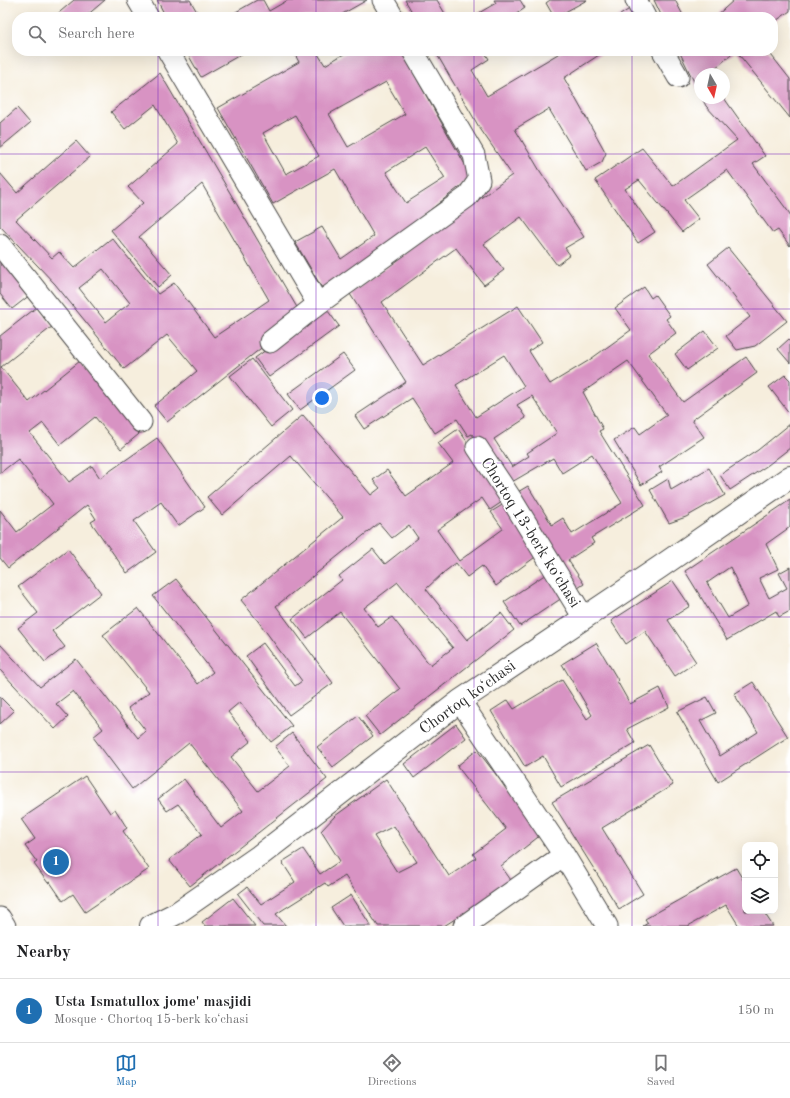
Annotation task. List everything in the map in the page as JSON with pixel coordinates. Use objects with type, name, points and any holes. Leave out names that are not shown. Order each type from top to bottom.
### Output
[{"type":"main road","name":"Chortoq koʻchasi","points":[[151,926],[177,913],[259,856],[460,701],[790,477]]},
{"type":"street","points":[[138,0],[145,12]]},
{"type":"street","points":[[383,0],[390,12]]},
{"type":"street","points":[[636,0],[642,12]]},
{"type":"street","points":[[171,56],[318,304]]},
{"type":"street","points":[[270,342],[318,304],[467,198],[479,180],[474,155],[416,56]]},
{"type":"street","points":[[667,56],[678,77]]},
{"type":"street","points":[[0,246],[141,422]]},
{"type":"street","name":"Chortoq 13-berk koʻchasi","points":[[477,447],[512,500],[584,618]]},
{"type":"street","points":[[460,701],[564,855],[607,926]]},
{"type":"street","points":[[464,926],[564,855]]},
{"type":"street","points":[[0,918],[4,926]]},
{"type":"building","points":[[74,0],[105,0],[91,12],[60,12]]},
{"type":"building","points":[[157,0],[190,0],[197,12],[163,12]]},
{"type":"building","points":[[257,0],[263,0],[269,11],[288,0],[367,0],[346,12],[236,12]]},
{"type":"building","points":[[405,0],[437,0],[444,12],[412,12]]},
{"type":"building","points":[[494,0],[520,0],[525,8],[519,12],[481,12],[496,3]]},
{"type":"building","points":[[550,0],[587,0],[565,12],[551,12],[546,3]]},
{"type":"building","points":[[654,0],[675,0],[681,12],[660,12]]},
{"type":"building","points":[[734,0],[790,0],[790,11],[778,19],[778,12],[721,12]]},
{"type":"building","points":[[631,8],[633,12],[625,12]]},
{"type":"building","points":[[189,56],[238,56],[201,77]]},
{"type":"building","points":[[296,56],[319,56],[325,65],[340,56],[404,56],[472,177],[325,293],[295,242],[322,227],[341,259],[374,236],[335,169],[273,204],[218,108],[299,62]],"holes":[[[386,82],[405,114],[348,147],[329,114]],[[295,115],[319,156],[286,174],[263,133]],[[425,147],[445,178],[406,203],[386,172]]]},
{"type":"building","points":[[438,56],[487,56],[489,59],[472,70],[487,96],[555,56],[597,56],[564,78],[606,153],[602,162],[586,171],[549,109],[515,129],[540,171],[584,237],[565,248],[570,255],[557,265],[521,217],[484,244],[504,270],[484,285],[456,248],[382,302],[423,365],[518,306],[542,342],[529,351],[550,384],[588,361],[631,330],[615,308],[644,287],[651,298],[655,295],[670,316],[666,319],[676,333],[648,354],[683,402],[746,357],[757,373],[692,420],[704,437],[659,467],[662,472],[641,485],[614,440],[635,427],[640,434],[667,415],[628,361],[583,392],[603,429],[599,431],[645,505],[591,538],[594,543],[568,560],[584,584],[572,592],[511,496],[528,486],[552,525],[563,518],[572,534],[622,503],[592,454],[562,473],[553,458],[505,486],[472,434],[468,436],[457,419],[435,433],[412,398],[364,429],[355,416],[406,382],[350,294],[512,175],[479,127]],"holes":[[[504,355],[524,386],[476,417],[456,385]],[[532,396],[557,433],[527,453],[529,456],[512,467],[494,439],[526,418],[517,405]]]},
{"type":"building","points":[[681,56],[730,56],[715,68],[694,68],[694,82]]},
{"type":"building","points":[[740,56],[772,56],[790,79],[790,118]]},
{"type":"building","points":[[160,73],[302,316],[167,422],[154,406],[197,371],[167,335],[124,369],[55,284],[0,226],[0,173],[17,193],[76,141],[90,157],[16,220],[52,258],[59,252],[74,268],[112,238],[158,294],[174,283],[214,337],[269,300],[202,184],[139,237],[172,275],[158,287],[111,230],[143,203],[128,187],[178,144],[155,105],[125,129],[111,112]],"holes":[[[103,269],[130,303],[106,322],[79,288]]]},
{"type":"building","points":[[705,104],[728,104],[765,156],[753,164],[790,214],[790,246],[778,230],[773,233],[727,170],[684,200],[699,219],[682,232],[639,180],[625,189],[655,232],[638,243],[595,180],[642,148],[673,186],[737,140]]},
{"type":"building","points":[[17,108],[30,123],[0,148],[0,123]]},
{"type":"building","points":[[728,248],[787,321],[755,346],[737,350],[726,336],[750,317],[708,264]]},
{"type":"building","points":[[0,258],[30,295],[12,309],[0,294]]},
{"type":"building","points":[[37,307],[53,326],[1,367],[29,402],[80,361],[139,434],[121,449],[95,417],[60,445],[43,423],[30,433],[69,482],[92,466],[100,478],[157,438],[205,507],[178,526],[161,502],[134,521],[156,552],[127,573],[91,522],[96,519],[87,505],[8,568],[0,558],[0,510],[17,532],[53,504],[18,459],[0,473],[0,336]]},
{"type":"building","points":[[325,307],[339,326],[269,377],[255,358]]},
{"type":"building","points":[[705,331],[718,348],[687,370],[675,354]]},
{"type":"building","points":[[789,339],[790,340],[790,363],[778,349]]},
{"type":"building","points":[[343,354],[355,370],[300,410],[288,394]]},
{"type":"building","points":[[252,359],[292,410],[271,427],[230,376]]},
{"type":"building","points":[[785,375],[790,380],[790,414],[769,387]]},
{"type":"building","points":[[303,415],[371,495],[380,488],[373,480],[387,470],[406,496],[453,463],[438,443],[458,429],[508,498],[490,510],[482,498],[437,530],[459,561],[503,529],[491,512],[507,502],[542,552],[496,586],[482,566],[467,577],[456,563],[426,589],[467,640],[501,613],[514,630],[380,735],[365,716],[400,689],[340,612],[307,638],[292,619],[342,580],[339,576],[373,549],[385,564],[418,538],[409,525],[392,538],[379,523],[276,606],[333,683],[289,715],[246,656],[263,643],[295,686],[302,681],[241,600],[343,517],[291,456],[222,515],[207,497]],"holes":[[[398,582],[453,648],[430,665],[392,617],[378,627],[364,608]]]},
{"type":"building","points":[[790,424],[790,448],[768,465],[730,490],[720,475],[758,450]]},
{"type":"building","points":[[709,468],[725,495],[686,517],[669,523],[650,490],[668,479],[671,490]]},
{"type":"building","points":[[790,500],[790,527],[766,544],[778,569],[759,578],[769,598],[787,588],[779,573],[790,567],[790,611],[779,617],[776,611],[727,640],[685,571]],"holes":[[[730,567],[748,606],[728,618],[707,583]]]},
{"type":"building","points":[[68,549],[101,593],[52,631],[65,647],[45,662],[18,628],[38,613],[18,587]]},
{"type":"building","points":[[549,572],[565,596],[520,626],[504,602]]},
{"type":"building","points":[[176,579],[292,726],[271,742],[240,702],[228,712],[251,741],[231,757],[258,791],[290,766],[275,747],[292,733],[327,779],[190,886],[169,860],[202,834],[178,804],[167,811],[158,799],[184,779],[221,828],[243,811],[189,743],[132,789],[93,737],[103,729],[73,691],[56,704],[68,717],[55,729],[0,670],[0,644],[40,687],[76,659],[138,738],[146,731],[128,708],[149,692],[103,635],[138,608],[198,684],[213,672],[153,596]]},
{"type":"building","points":[[673,581],[690,606],[668,620],[696,662],[675,676],[645,631],[626,644],[611,621]]},
{"type":"building","points":[[596,643],[618,680],[617,681],[630,704],[660,688],[669,707],[627,729],[635,743],[561,787],[543,756],[525,767],[491,711],[508,700],[514,709],[562,680],[587,719],[592,715],[562,664]]},
{"type":"building","points":[[753,682],[788,737],[718,782],[677,712],[707,697],[716,713],[700,721],[720,756],[758,732],[734,694]]},
{"type":"building","points":[[0,697],[14,711],[0,724]]},
{"type":"building","points":[[358,716],[373,736],[333,767],[317,747]]},
{"type":"building","points":[[456,724],[466,738],[414,778],[404,764]]},
{"type":"building","points":[[649,745],[673,785],[602,828],[643,894],[619,909],[552,802]]},
{"type":"building","points":[[477,750],[542,834],[501,866],[513,883],[457,923],[455,919],[444,926],[378,926],[345,876],[328,887],[325,883],[276,914],[286,926],[263,926],[238,894],[247,887],[261,904],[295,882],[282,862],[303,849],[320,874],[340,861],[321,831],[335,816],[386,779],[449,876],[476,858],[473,854],[506,829],[457,766]],"holes":[[[394,826],[417,862],[397,872],[374,836]]]},
{"type":"building","points":[[85,776],[110,813],[115,809],[127,828],[123,831],[149,869],[85,912],[73,894],[63,901],[50,882],[48,883],[34,864],[37,862],[25,846],[35,839],[21,819]]},
{"type":"building","points":[[736,868],[742,878],[742,914],[765,914],[773,926],[739,926],[726,905],[688,926],[643,926],[648,923],[645,919]]},
{"type":"building","points":[[351,895],[371,926],[343,926],[331,908]]},
{"type":"building","points":[[233,898],[255,926],[205,926],[202,922]]},
{"type":"place","name":"Usta Ismatullox jome' masjidi","points":[[56,862]]}]
